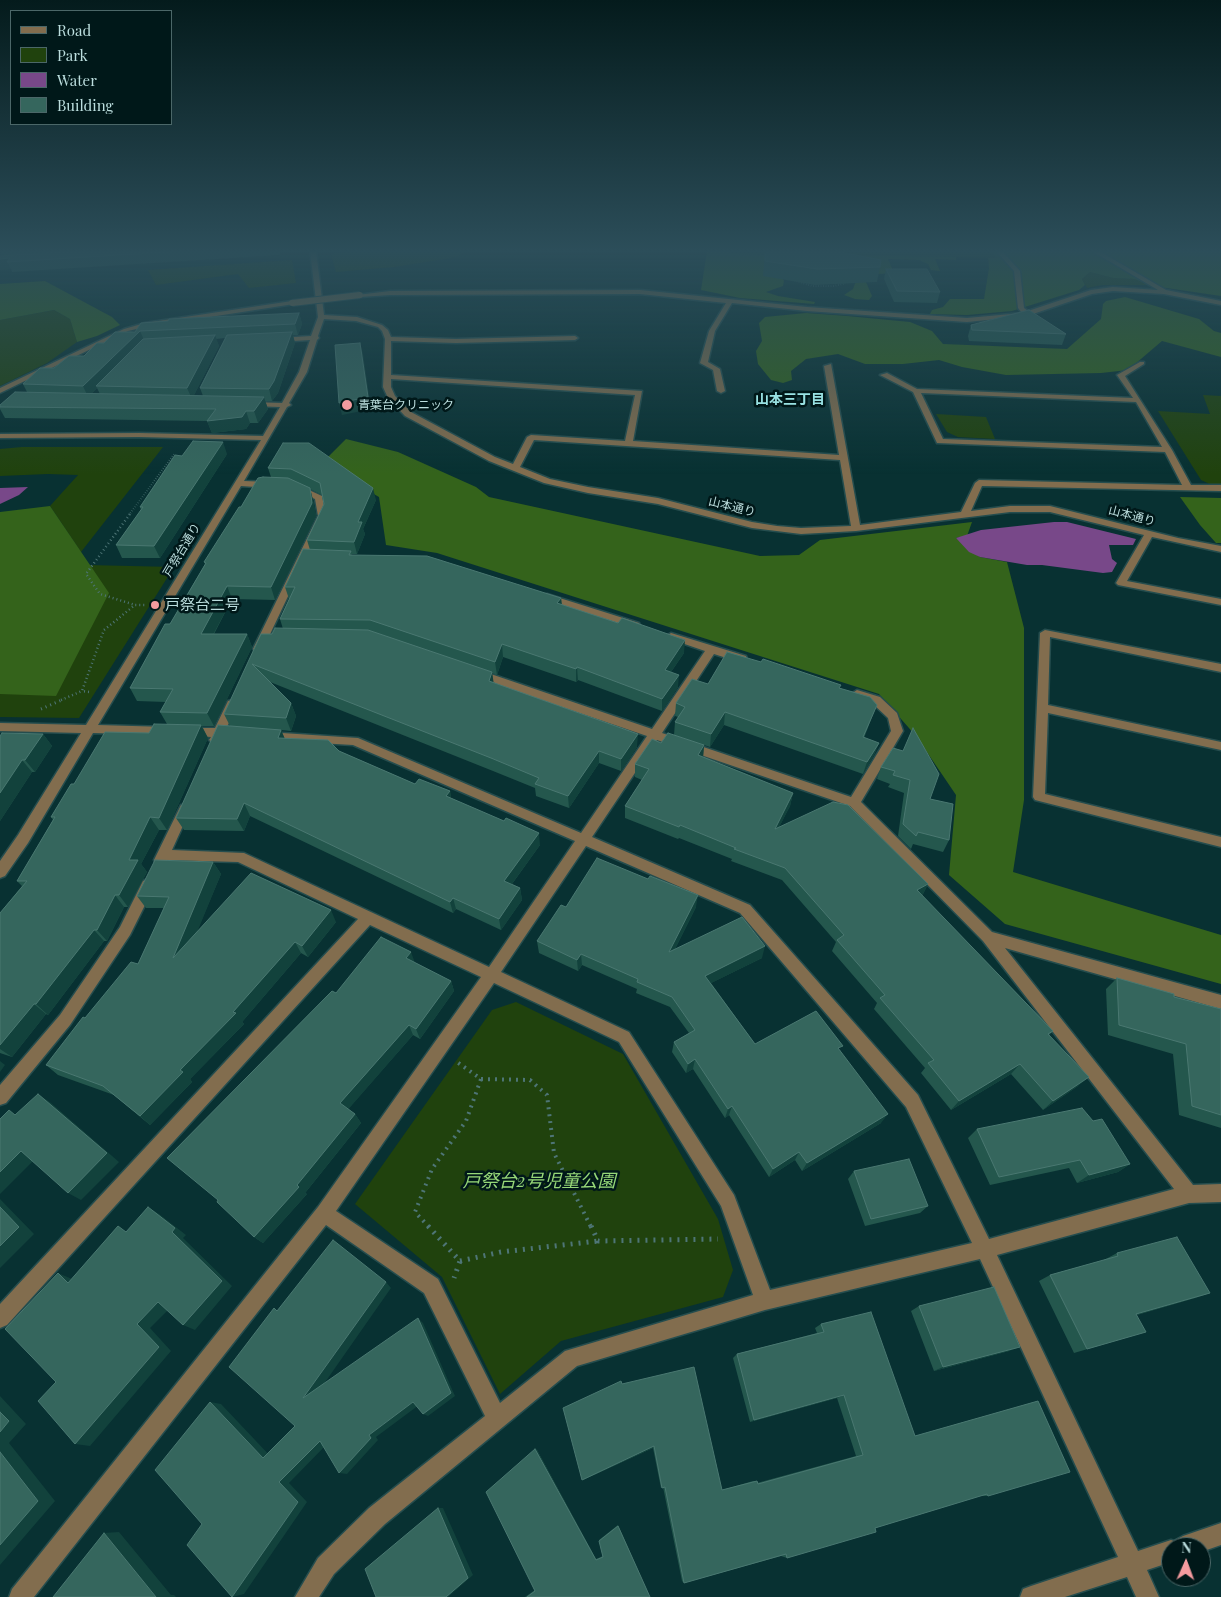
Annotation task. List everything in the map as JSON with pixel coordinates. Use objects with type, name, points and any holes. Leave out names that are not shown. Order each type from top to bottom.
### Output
[{"type":"street","points":[[0,391],[126,330],[143,326]]},
{"type":"street","name":"戸祭台通り","points":[[0,872],[23,839],[286,405],[303,372],[319,326]]},
{"type":"street","points":[[377,326],[385,330],[388,339],[456,341],[575,338]]},
{"type":"street","points":[[715,326],[712,331],[704,363],[716,369],[721,391]]},
{"type":"street","points":[[266,341],[316,338]]},
{"type":"street","name":"山本通り","points":[[388,339],[386,377],[391,396],[408,414],[492,459],[547,481],[588,490],[658,501],[760,526],[801,531],[856,528],[1010,509],[1050,509],[1149,534],[1221,548]]},
{"type":"street","points":[[1142,363],[1122,375],[1168,450],[1188,487]]},
{"type":"street","points":[[828,366],[856,528]]},
{"type":"street","points":[[884,375],[916,391],[1138,400]]},
{"type":"street","points":[[386,377],[639,393],[628,444]]},
{"type":"street","points":[[916,391],[940,440],[1168,450]]},
{"type":"street","points":[[241,404],[286,405]]},
{"type":"street","points":[[0,436],[73,434],[266,438]]},
{"type":"street","points":[[515,468],[531,437],[843,458]]},
{"type":"street","points":[[239,483],[294,486],[320,498],[322,516],[307,558],[269,636],[252,662]]},
{"type":"street","points":[[965,514],[979,483],[1221,488]]},
{"type":"street","points":[[1149,534],[1121,584],[1221,602]]},
{"type":"street","points":[[532,593],[646,628]]},
{"type":"street","points":[[1221,668],[1045,633],[1039,797],[1221,842]]},
{"type":"street","points":[[664,634],[757,663]]},
{"type":"street","points":[[20,1597],[324,1213],[492,974],[712,649]]},
{"type":"street","points":[[467,670],[854,803],[988,937],[1189,1194]]},
{"type":"street","points":[[211,750],[240,688]]},
{"type":"street","points":[[849,692],[876,700],[893,716],[897,731],[854,803]]},
{"type":"street","points":[[1043,708],[1221,746]]},
{"type":"street","points":[[5,727],[219,732],[354,741],[745,909],[912,1101],[985,1249],[1148,1597]]},
{"type":"street","points":[[0,1097],[65,1020],[125,931],[164,854],[191,794]]},
{"type":"street","points":[[164,854],[239,857],[624,1037],[728,1201],[765,1301]]},
{"type":"street","points":[[0,1318],[368,918]]},
{"type":"street","points":[[988,937],[1221,1002]]},
{"type":"street","points":[[306,1597],[326,1566],[378,1516],[572,1358],[765,1301],[985,1249],[1189,1194],[1221,1193]]},
{"type":"street","points":[[324,1213],[431,1286],[497,1419]]},
{"type":"street","points":[[1031,1597],[1161,1554]]},
{"type":"path","points":[[165,605],[134,605],[100,594],[86,574],[188,436]]},
{"type":"path","points":[[82,691],[104,630],[134,605]]},
{"type":"path","points":[[5,727],[22,717],[82,691],[111,694]]},
{"type":"path","points":[[438,1052],[480,1079],[530,1080],[547,1095],[554,1153],[598,1241]]},
{"type":"path","points":[[460,1261],[415,1212],[432,1169],[466,1121],[480,1079]]},
{"type":"path","points":[[460,1261],[501,1252],[598,1241],[705,1241],[741,1238]]},
{"type":"path","points":[[440,1304],[449,1290],[460,1261]]},
{"type":"green space","points":[[0,326],[72,326],[77,342],[47,363],[0,386]]},
{"type":"green space","points":[[72,326],[119,326],[97,336],[77,342]]},
{"type":"green space","points":[[759,326],[919,326],[932,331],[943,344],[1067,349],[1094,326],[1207,326],[1214,331],[1221,333],[1221,357],[1162,341],[1128,370],[1101,373],[1006,375],[962,367],[939,360],[903,364],[865,364],[838,354],[806,359],[791,371],[792,380],[783,383],[771,380],[758,364],[756,351],[762,341]]},
{"type":"green space","points":[[1203,395],[1221,396],[1221,486],[1214,486],[1201,480],[1158,411],[1210,414]]},
{"type":"green space","points":[[936,414],[986,417],[995,439],[958,437],[947,432]]},
{"type":"green space","points":[[346,439],[398,452],[476,487],[489,497],[760,556],[799,555],[820,540],[972,522],[967,536],[956,538],[980,557],[1007,562],[1024,628],[1024,800],[1013,872],[1221,935],[1221,984],[1005,924],[949,875],[956,795],[916,736],[879,694],[437,553],[386,545],[379,497],[321,464]]},
{"type":"green space","points":[[22,447],[163,447],[81,552],[50,506],[78,475],[0,476],[0,449]]},
{"type":"green space","points":[[1180,497],[1221,498],[1221,543],[1216,543],[1200,525]]},
{"type":"green space","points":[[50,506],[109,593],[56,696],[0,694],[0,512]]},
{"type":"green space","points":[[0,563],[174,567],[79,718],[0,717]]},
{"type":"green space","name":"戸祭台2号児童公園","points":[[516,1002],[623,1054],[718,1219],[733,1270],[723,1297],[561,1341],[500,1394],[442,1277],[355,1204],[492,1010]]},
{"type":"water","points":[[28,487],[19,495],[0,504],[0,488]]},
{"type":"water","points":[[1067,522],[1136,539],[1133,545],[1109,545],[1112,559],[1117,563],[1112,572],[1103,573],[1042,565],[1027,565],[980,557],[969,552],[956,538],[981,530]]},
{"type":"building","points":[[139,326],[261,326],[140,331],[83,386],[23,384],[40,368],[54,368],[69,356],[84,356],[97,343],[104,343],[115,332],[135,332]]},
{"type":"building","points":[[971,326],[1053,326],[1066,334],[972,330]]},
{"type":"building","points":[[292,332],[274,381],[269,389],[200,388],[227,335]]},
{"type":"building","points":[[215,335],[187,388],[96,386],[143,339]]},
{"type":"building","points":[[360,343],[368,397],[339,403],[335,345]]},
{"type":"building","points":[[15,392],[264,397],[254,411],[246,411],[242,417],[207,421],[216,409],[0,407]]},
{"type":"building","points":[[193,441],[223,442],[154,546],[116,545],[143,507],[140,507],[175,455],[182,456]]},
{"type":"building","points":[[283,443],[309,443],[373,488],[358,522],[362,522],[354,542],[307,540],[324,504],[320,483],[291,469],[268,468]]},
{"type":"building","points":[[258,478],[288,478],[310,488],[312,503],[271,587],[227,586],[201,634],[247,634],[207,713],[160,712],[173,689],[130,688],[165,624],[170,624],[206,563],[204,562]]},
{"type":"building","points":[[303,549],[351,551],[349,555],[427,556],[561,598],[557,603],[618,623],[622,618],[685,640],[665,670],[679,675],[662,699],[577,667],[576,669],[502,644],[495,662],[370,620],[280,619],[295,587],[285,587]]},
{"type":"building","points":[[275,628],[368,630],[492,672],[489,681],[638,734],[621,759],[599,751],[568,796],[535,784],[539,778],[252,664],[291,703],[286,718],[224,714],[261,634],[272,634]]},
{"type":"building","points":[[727,652],[761,662],[763,659],[841,685],[839,688],[870,697],[877,705],[863,737],[879,743],[867,762],[725,712],[711,734],[675,722],[685,707],[676,703],[692,679],[708,684]]},
{"type":"building","points":[[154,724],[201,725],[159,818],[150,817],[129,860],[138,860],[119,895],[115,895],[97,930],[94,930],[36,1004],[34,1004],[0,1045],[0,913],[27,881],[17,881],[55,817],[51,817],[71,784],[74,784],[105,732],[149,733]]},
{"type":"building","points":[[218,725],[281,730],[278,738],[328,740],[339,751],[415,784],[419,779],[450,791],[446,796],[504,821],[506,818],[539,833],[504,881],[520,888],[499,919],[453,898],[450,902],[244,803],[237,819],[176,818]]},
{"type":"building","points":[[913,728],[939,774],[930,799],[953,804],[949,840],[918,832],[916,836],[903,824],[910,780],[893,775],[895,771],[881,767],[893,748],[903,751]]},
{"type":"building","points":[[2,733],[43,734],[25,760],[22,760],[0,793],[0,736]]},
{"type":"building","points":[[668,733],[704,745],[698,755],[793,793],[775,829],[833,802],[848,805],[928,884],[917,890],[1053,1031],[1048,1034],[1089,1077],[1053,1101],[1020,1064],[959,1101],[928,1063],[934,1060],[880,998],[885,995],[837,940],[844,935],[785,868],[734,849],[736,848],[680,825],[679,827],[625,806],[649,769],[635,764],[652,739],[661,743]]},
{"type":"building","points":[[597,858],[648,879],[650,876],[698,895],[669,952],[742,917],[765,946],[705,976],[755,1044],[816,1011],[843,1046],[838,1048],[888,1114],[807,1163],[799,1152],[773,1169],[732,1106],[728,1109],[695,1059],[688,1064],[674,1042],[695,1030],[672,997],[637,982],[638,979],[581,954],[577,960],[537,941],[561,905],[566,907]]},
{"type":"building","points":[[155,860],[213,862],[173,958],[251,873],[331,910],[302,946],[295,942],[233,1012],[236,1013],[180,1070],[183,1072],[140,1116],[103,1086],[46,1065],[83,1017],[85,1018],[131,962],[138,964],[169,897],[137,896]]},
{"type":"building","points":[[381,937],[411,952],[406,958],[451,981],[416,1029],[409,1025],[340,1103],[355,1114],[297,1185],[299,1187],[254,1237],[217,1202],[218,1200],[167,1158],[332,991],[336,993]]},
{"type":"building","points":[[1117,978],[1174,994],[1174,997],[1221,1009],[1221,1115],[1192,1106],[1186,1044],[1119,1025]]},
{"type":"building","points":[[38,1094],[107,1153],[68,1193],[21,1151],[0,1172],[0,1119],[9,1110],[15,1115]]},
{"type":"building","points":[[1082,1108],[1093,1121],[1102,1119],[1130,1164],[1089,1175],[1080,1160],[999,1177],[977,1129]]},
{"type":"building","points":[[909,1159],[928,1206],[871,1219],[854,1171]]},
{"type":"building","points":[[0,1207],[19,1227],[0,1246]]},
{"type":"building","points":[[148,1207],[175,1228],[172,1232],[222,1281],[183,1325],[158,1302],[137,1324],[159,1347],[75,1444],[38,1401],[56,1382],[5,1329],[58,1273],[68,1283],[118,1226],[126,1232]]},
{"type":"building","points":[[1177,1237],[1210,1293],[1136,1314],[1146,1332],[1087,1349],[1050,1275],[1118,1256],[1117,1253]]},
{"type":"building","points":[[333,1240],[386,1282],[303,1398],[418,1318],[451,1393],[423,1414],[413,1402],[369,1435],[371,1438],[339,1473],[320,1441],[279,1482],[298,1502],[232,1597],[187,1545],[202,1524],[155,1470],[210,1402],[263,1458],[295,1426],[229,1367],[274,1308],[277,1311]]},
{"type":"building","points":[[994,1287],[1020,1347],[943,1367],[919,1306]]},
{"type":"building","points":[[871,1312],[915,1436],[1038,1401],[1070,1472],[988,1496],[987,1494],[875,1528],[876,1532],[787,1558],[786,1554],[684,1583],[665,1487],[662,1488],[654,1446],[582,1480],[563,1408],[621,1381],[622,1384],[694,1367],[722,1490],[757,1481],[758,1484],[863,1455],[844,1395],[754,1420],[737,1354],[824,1332],[821,1324]]},
{"type":"building","points":[[0,1412],[9,1421],[0,1432]]},
{"type":"building","points":[[535,1449],[596,1560],[603,1557],[599,1541],[618,1526],[650,1597],[527,1597],[535,1591],[486,1492]]},
{"type":"building","points":[[0,1452],[38,1501],[0,1545]]},
{"type":"building","points":[[438,1508],[468,1578],[446,1597],[376,1597],[365,1569]]},
{"type":"building","points":[[104,1533],[156,1597],[53,1597]]},
{"type":"place","name":"青葉台クリニック","points":[[347,405]]},
{"type":"place","name":"戸祭台二号","points":[[155,605]]},
{"type":"district","name":"山本三丁目","points":[[790,400]]}]
